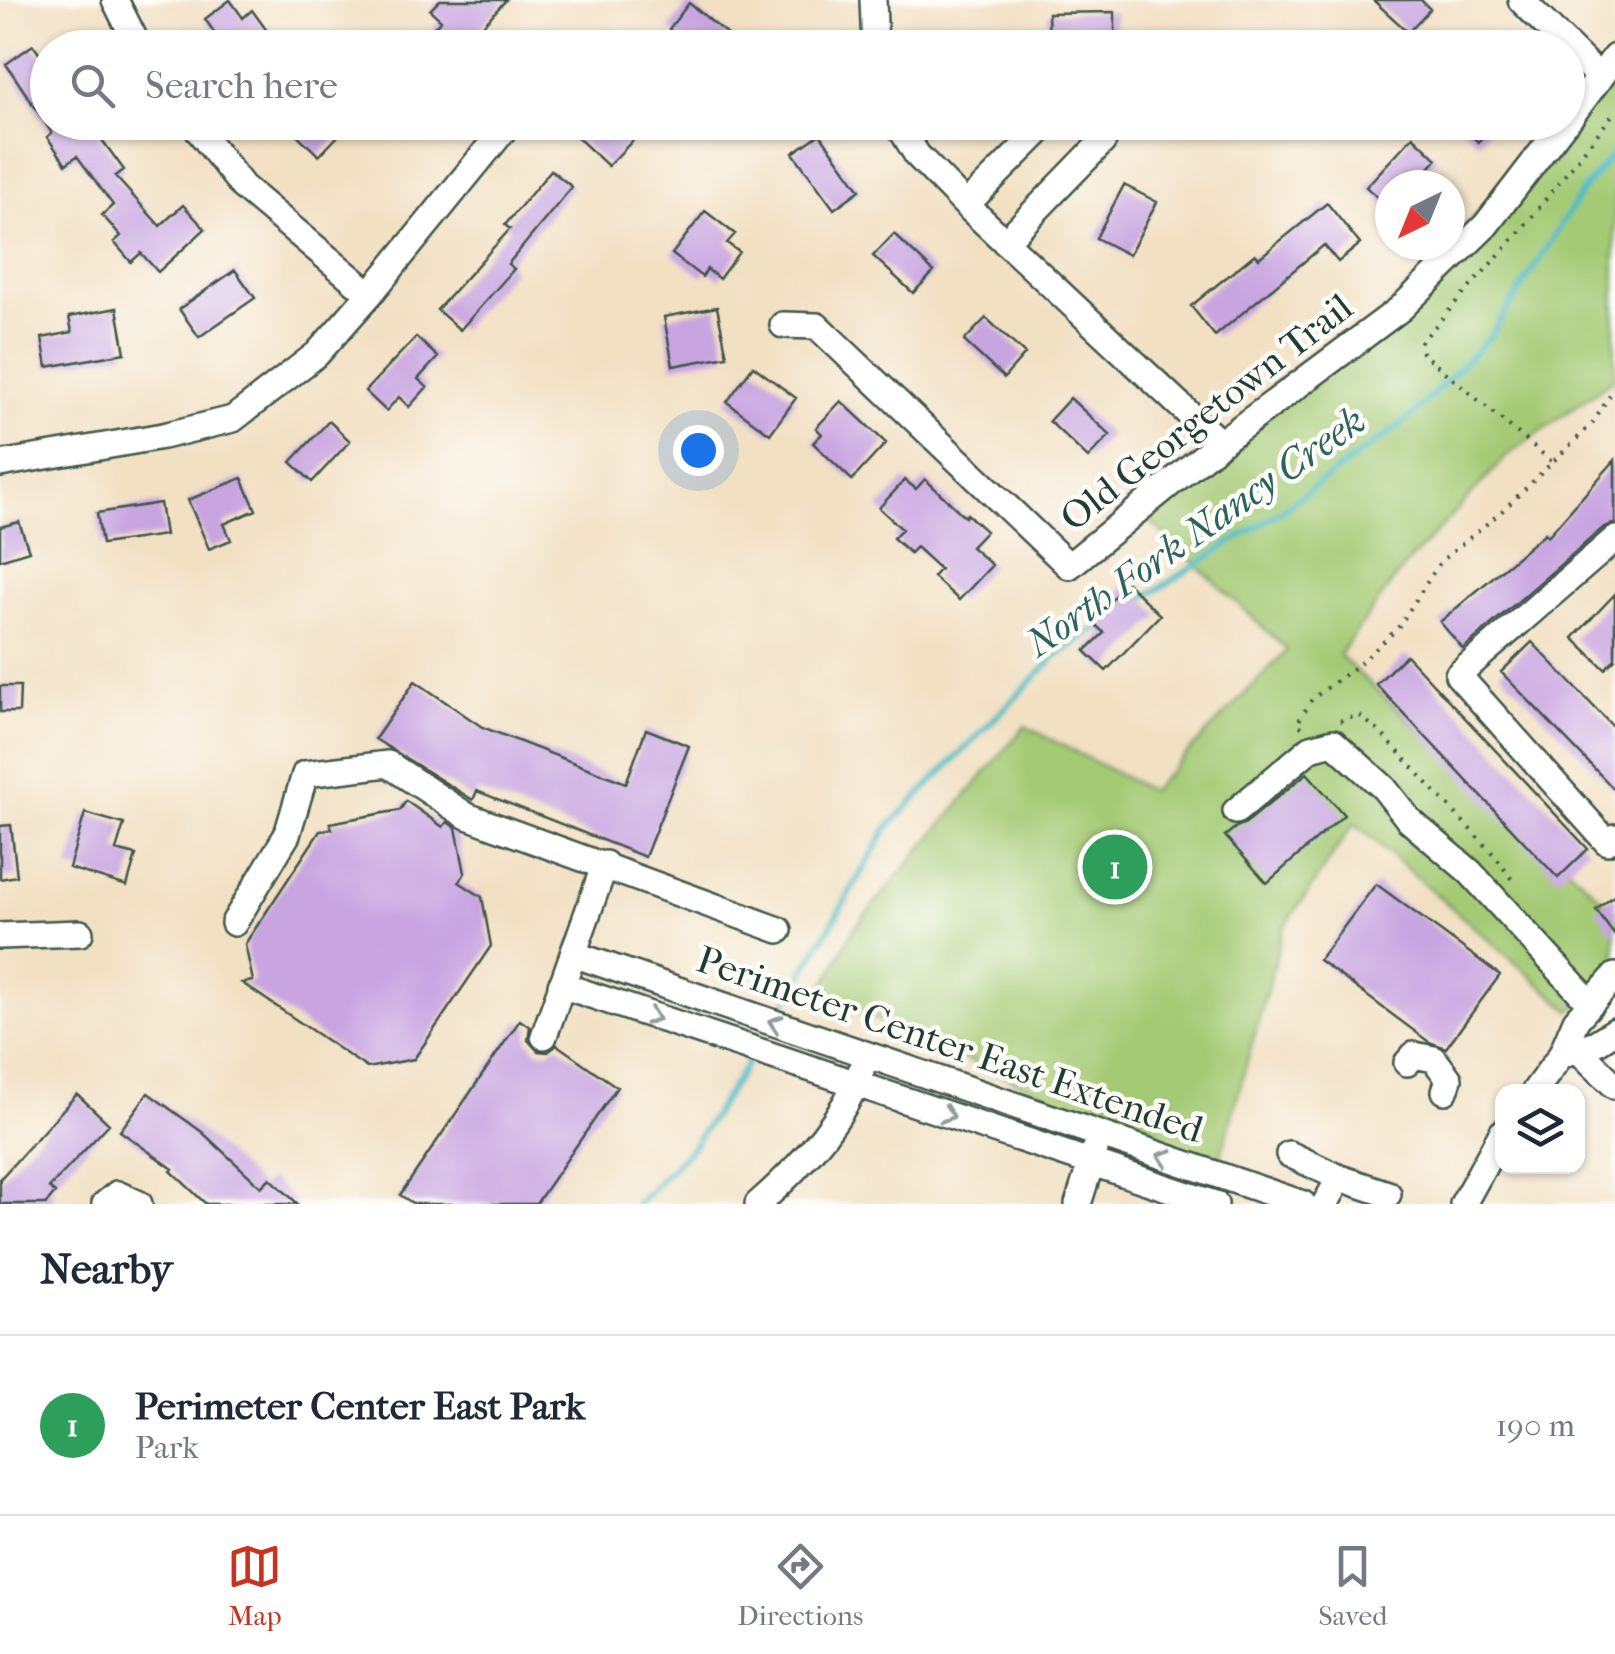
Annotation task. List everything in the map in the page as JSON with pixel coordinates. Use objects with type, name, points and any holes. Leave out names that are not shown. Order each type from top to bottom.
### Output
[{"type":"street","points":[[115,0],[129,30]]},
{"type":"street","points":[[873,0],[874,30]]},
{"type":"street","points":[[1521,0],[1559,30]]},
{"type":"street","points":[[1585,50],[1608,68]]},
{"type":"street","name":"Old Georgetown Trail","points":[[1585,97],[1608,68]]},
{"type":"street","points":[[206,140],[243,187],[370,294]]},
{"type":"street","points":[[0,464],[164,436],[232,419],[317,354],[495,140]]},
{"type":"street","points":[[908,140],[917,156],[966,206],[1220,443]]},
{"type":"street","points":[[966,206],[1031,140]]},
{"type":"street","points":[[1005,242],[1103,140]]},
{"type":"street","name":"Old Georgetown Trail","points":[[783,325],[817,326],[1069,566],[1220,443],[1400,309],[1486,224],[1551,140]]},
{"type":"street","points":[[1615,539],[1458,675],[1607,842],[1615,838]]},
{"type":"street","points":[[1236,811],[1311,748],[1333,742],[1384,788],[1408,820],[1470,872],[1590,1002]]},
{"type":"street","points":[[234,923],[286,835],[305,774],[388,764],[466,816],[779,930]]},
{"type":"street","points":[[544,1036],[604,864]]},
{"type":"street","points":[[0,936],[80,933]]},
{"type":"street","name":"Perimeter Center East Extended","points":[[572,954],[1303,1204]]},
{"type":"street","points":[[1541,1084],[1569,1052],[1576,1020],[1615,976]]},
{"type":"street","name":"Perimeter Center East Extended","points":[[561,986],[1216,1204]]},
{"type":"street","points":[[1569,1052],[1596,1043],[1615,1031]]},
{"type":"street","points":[[1569,1052],[1615,1086]]},
{"type":"street","points":[[758,1204],[783,1182],[832,1124],[856,1085],[867,1054]]},
{"type":"street","points":[[1407,1063],[1414,1056],[1434,1059],[1449,1079],[1445,1090]]},
{"type":"street","points":[[1078,1204],[1100,1136]]},
{"type":"street","points":[[1463,1204],[1495,1146]]},
{"type":"street","points":[[1289,1154],[1340,1178],[1388,1194]]},
{"type":"street","points":[[1216,1204],[1227,1178]]},
{"type":"street","points":[[1324,1204],[1340,1178]]},
{"type":"street","points":[[105,1204],[117,1194],[139,1204]]},
{"type":"path","points":[[1553,462],[1422,353],[1420,342],[1522,228],[1615,112]]},
{"type":"path","points":[[1306,730],[1297,724],[1312,698],[1363,661],[1398,628],[1440,562],[1500,514],[1593,422],[1615,387]]},
{"type":"path","points":[[1324,725],[1359,715],[1381,732],[1495,856],[1516,886]]},
{"type":"green space","points":[[1598,82],[1615,94],[1615,378],[1509,454],[1403,568],[1339,655],[1615,911],[1615,975],[1571,1011],[1354,823],[1284,928],[1217,1170],[820,995],[852,931],[1025,726],[1151,791],[1287,650],[1142,513],[1394,303],[1434,260],[1465,260],[1465,226],[1544,140],[1585,140],[1585,96]]},
{"type":"building","points":[[230,0],[243,18],[252,10],[266,30],[213,30],[205,19]]},
{"type":"building","points":[[440,0],[506,0],[478,30],[435,30],[441,20],[430,10]]},
{"type":"building","points":[[1373,0],[1421,0],[1430,9],[1406,30]]},
{"type":"building","points":[[689,3],[722,30],[670,30]]},
{"type":"building","points":[[1115,12],[1115,30],[1049,30],[1048,13]]},
{"type":"building","points":[[30,47],[30,100],[6,64]]},
{"type":"building","points":[[49,140],[102,140],[124,170],[115,176],[160,226],[183,205],[205,229],[158,272],[141,253],[131,262],[114,242],[121,236],[102,215],[113,205],[77,156],[66,164]]},
{"type":"building","points":[[303,140],[334,140],[319,156]]},
{"type":"building","points":[[580,140],[633,140],[608,166]]},
{"type":"building","points":[[811,140],[824,140],[860,190],[834,209],[793,153]]},
{"type":"building","points":[[1409,140],[1417,140],[1437,159],[1427,170],[1382,170]]},
{"type":"building","points":[[551,170],[572,187],[508,264],[514,269],[460,330],[437,310],[510,229],[505,225]]},
{"type":"building","points":[[1375,177],[1375,195],[1366,187]]},
{"type":"building","points":[[1124,185],[1157,202],[1129,255],[1096,238]]},
{"type":"building","points":[[1327,203],[1360,244],[1338,262],[1324,245],[1215,336],[1191,306]]},
{"type":"building","points":[[705,211],[735,234],[727,243],[739,252],[719,279],[707,269],[702,277],[672,254]]},
{"type":"building","points":[[894,234],[934,272],[913,293],[873,256]]},
{"type":"building","points":[[235,270],[255,298],[199,337],[179,309]]},
{"type":"building","points":[[717,307],[727,356],[673,366],[664,317]]},
{"type":"building","points":[[117,308],[125,353],[47,367],[42,338],[72,332],[69,317]]},
{"type":"building","points":[[986,318],[1025,354],[1004,378],[964,341]]},
{"type":"building","points":[[416,337],[438,357],[418,379],[427,387],[409,407],[399,397],[386,411],[365,391]]},
{"type":"building","points":[[753,366],[796,398],[770,434],[727,402]]},
{"type":"building","points":[[1070,398],[1110,435],[1088,458],[1049,421]]},
{"type":"building","points":[[841,401],[886,443],[852,480],[813,443],[822,434],[816,428]]},
{"type":"building","points":[[329,421],[350,441],[312,482],[291,462]]},
{"type":"building","points":[[1615,460],[1615,523],[1604,527],[1463,649],[1440,622],[1545,533],[1548,536]]},
{"type":"building","points":[[242,478],[256,510],[224,524],[231,540],[209,549],[188,500]]},
{"type":"building","points":[[925,479],[986,531],[971,547],[992,565],[959,600],[933,577],[940,569],[916,547],[910,553],[893,538],[902,529],[879,508],[905,480],[916,489]]},
{"type":"building","points":[[160,503],[165,535],[102,544],[97,513]]},
{"type":"building","points":[[19,522],[29,551],[0,560],[0,527]]},
{"type":"building","points":[[1127,583],[1160,615],[1106,671],[1085,651],[1104,633],[1091,620]]},
{"type":"building","points":[[1615,594],[1615,659],[1605,669],[1573,638]]},
{"type":"building","points":[[1532,642],[1615,729],[1615,790],[1501,672]]},
{"type":"building","points":[[1406,655],[1588,849],[1558,878],[1376,684]]},
{"type":"building","points":[[415,681],[482,727],[626,783],[646,729],[689,746],[645,857],[477,791],[473,800],[375,739]]},
{"type":"building","points":[[0,686],[20,686],[19,712],[0,712]]},
{"type":"building","points":[[1307,773],[1344,815],[1267,883],[1225,836]]},
{"type":"building","points":[[406,801],[443,827],[447,822],[456,828],[465,873],[459,882],[482,897],[491,946],[414,1059],[367,1068],[242,983],[253,981],[245,944],[320,831],[332,829],[330,823],[400,810]]},
{"type":"building","points":[[85,813],[124,824],[116,850],[136,855],[127,886],[69,868]]},
{"type":"building","points":[[11,825],[17,876],[0,879],[0,826]]},
{"type":"building","points":[[1376,884],[1500,975],[1446,1048],[1429,1042],[1319,960]]},
{"type":"building","points":[[1615,895],[1615,936],[1596,910]]},
{"type":"building","points":[[520,1020],[530,1027],[528,1040],[538,1051],[548,1052],[557,1045],[617,1087],[536,1204],[414,1204],[400,1195]]},
{"type":"building","points":[[148,1093],[202,1132],[261,1187],[270,1178],[298,1204],[206,1204],[173,1169],[120,1131]]},
{"type":"building","points":[[77,1094],[109,1124],[49,1188],[55,1193],[46,1204],[0,1204],[0,1179]]},
{"type":"waterway","name":"North Fork Nancy Creek","points":[[1136,603],[1275,515],[1406,421],[1491,336],[1583,190],[1615,152]]},
{"type":"waterway","name":"North Fork Nancy Creek","points":[[778,1016],[888,827],[1057,655],[1105,623]]},
{"type":"waterway","name":"North Fork Nancy Creek","points":[[637,1204],[693,1146],[752,1056]]},
{"type":"place","name":"Perimeter Center East Park","points":[[1115,867]]}]
